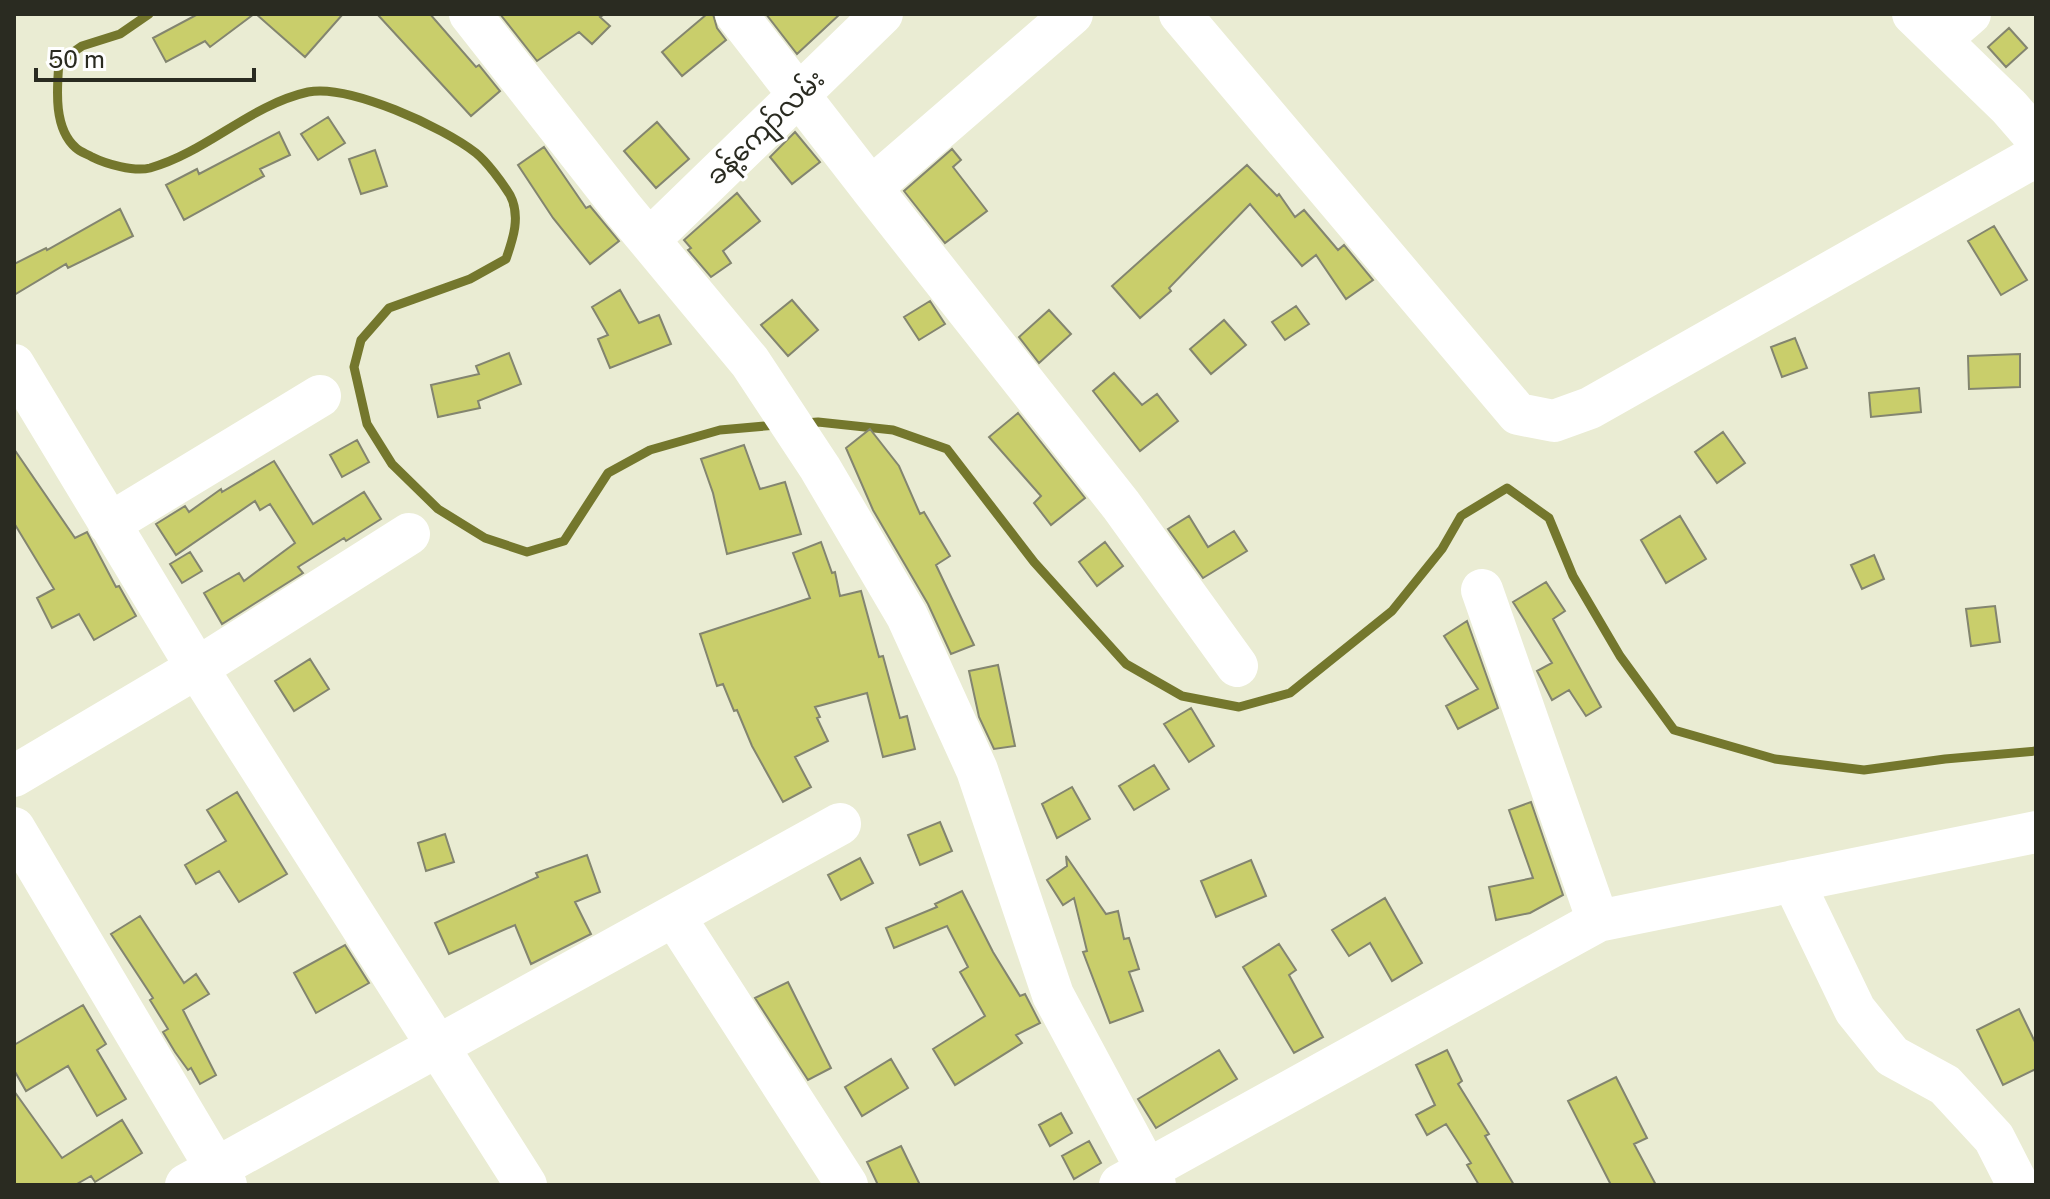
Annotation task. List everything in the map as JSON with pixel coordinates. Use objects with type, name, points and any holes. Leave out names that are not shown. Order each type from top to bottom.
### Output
[{"type":"street","points":[[470,14],[750,362],[820,468],[907,616],[977,770],[1053,995],[1141,1180],[1598,921],[2036,832]]},
{"type":"street","points":[[736,14],[1121,505],[1237,666]]},
{"type":"street","name":"ခန့်ကျော်လမ်း","points":[[649,240],[882,14]]},
{"type":"street","points":[[871,188],[1072,14]]},
{"type":"street","points":[[1180,14],[1518,414],[1554,421],[1590,408],[2036,156]]},
{"type":"street","points":[[1941,23],[2036,138]]},
{"type":"street","points":[[14,365],[197,668],[526,1185]]},
{"type":"street","points":[[109,524],[320,396]]},
{"type":"street","points":[[14,776],[197,668],[409,534]]},
{"type":"street","points":[[1482,590],[1598,921]]},
{"type":"street","points":[[14,828],[209,1179],[437,1046],[840,824]]},
{"type":"street","points":[[1793,881],[1855,1010],[1892,1056],[1945,1085],[1994,1138],[2018,1185]]},
{"type":"street","points":[[674,916],[847,1185]]},
{"type":"building","points":[[198,14],[254,14],[210,47],[205,41],[166,62],[153,38]]},
{"type":"building","points":[[256,14],[343,14],[305,57]]},
{"type":"building","points":[[377,14],[430,14],[500,91],[471,116]]},
{"type":"building","points":[[500,14],[605,14],[600,17],[610,26],[592,44],[579,32],[537,61]]},
{"type":"building","points":[[707,14],[713,14],[717,28],[726,40],[682,76],[662,52]]},
{"type":"building","points":[[766,14],[840,14],[797,54]]},
{"type":"building","points":[[2009,28],[2027,48],[2006,67],[1988,47]]},
{"type":"building","points":[[328,117],[345,143],[318,160],[301,134]]},
{"type":"building","points":[[657,122],[689,159],[656,188],[624,151]]},
{"type":"building","points":[[279,132],[290,155],[260,169],[264,176],[184,220],[166,185],[197,169],[199,174]]},
{"type":"building","points":[[795,132],[820,162],[792,184],[770,157]]},
{"type":"building","points":[[544,147],[586,208],[590,206],[619,241],[590,264],[553,218],[518,165]]},
{"type":"building","points":[[952,149],[961,160],[953,167],[987,211],[945,243],[904,191]]},
{"type":"building","points":[[375,150],[387,186],[361,194],[349,159]]},
{"type":"building","points":[[1247,165],[1277,196],[1279,194],[1295,217],[1304,210],[1338,250],[1344,245],[1373,280],[1346,299],[1316,255],[1302,266],[1250,204],[1169,288],[1171,291],[1140,318],[1112,286]]},
{"type":"building","points":[[737,193],[760,221],[723,251],[731,263],[711,277],[688,250],[691,248],[684,240]]},
{"type":"building","points":[[120,209],[133,236],[68,268],[66,264],[14,295],[14,264],[47,250]]},
{"type":"building","points":[[1994,226],[2027,280],[2001,295],[1968,241]]},
{"type":"building","points":[[620,290],[639,323],[659,315],[671,344],[610,368],[598,339],[608,335],[592,307]]},
{"type":"building","points":[[792,300],[818,330],[788,356],[761,325]]},
{"type":"building","points":[[930,301],[945,324],[919,340],[904,317]]},
{"type":"building","points":[[1296,306],[1309,324],[1285,340],[1272,322]]},
{"type":"building","points":[[1049,310],[1071,334],[1039,363],[1019,337]]},
{"type":"building","points":[[1224,320],[1246,345],[1211,374],[1190,349]]},
{"type":"building","points":[[1795,338],[1807,368],[1782,377],[1771,347]]},
{"type":"building","points":[[509,353],[521,384],[478,401],[480,408],[438,417],[431,385],[479,374],[476,366]]},
{"type":"building","points":[[2020,354],[2020,387],[1969,389],[1968,356]]},
{"type":"building","points":[[1114,373],[1142,405],[1157,394],[1178,421],[1140,451],[1093,391]]},
{"type":"building","points":[[1919,388],[1921,412],[1871,417],[1869,393]]},
{"type":"building","points":[[1018,413],[1085,498],[1051,525],[1034,503],[1041,496],[989,437]]},
{"type":"building","points":[[870,429],[899,466],[920,514],[924,512],[950,556],[936,565],[974,645],[951,654],[928,604],[873,510],[846,448]]},
{"type":"building","points":[[1723,432],[1745,463],[1717,483],[1695,452]]},
{"type":"building","points":[[357,440],[369,462],[342,477],[330,455]]},
{"type":"building","points":[[744,445],[760,489],[785,482],[801,534],[727,554],[713,493],[701,459]]},
{"type":"building","points":[[14,449],[75,538],[87,532],[116,587],[119,586],[136,616],[94,640],[79,614],[52,628],[37,598],[54,589],[14,523]]},
{"type":"building","points":[[274,461],[313,524],[364,492],[381,519],[298,567],[303,573],[222,624],[204,593],[239,573],[244,581],[295,543],[270,504],[260,510],[255,501],[176,555],[156,524],[185,506],[189,512],[221,489],[222,492]]},
{"type":"building","points":[[1189,516],[1208,547],[1234,531],[1247,551],[1203,578],[1168,529]]},
{"type":"building","points":[[1680,516],[1706,559],[1666,583],[1641,540]]},
{"type":"building","points":[[821,542],[832,573],[835,572],[840,596],[861,591],[879,657],[883,656],[900,718],[907,716],[915,749],[883,757],[867,693],[815,707],[828,741],[795,757],[811,787],[783,802],[752,746],[737,710],[734,711],[723,684],[717,686],[700,634],[810,598],[793,553]]},
{"type":"building","points":[[1105,542],[1123,566],[1097,586],[1079,562]]},
{"type":"building","points":[[190,552],[202,571],[182,583],[170,564]]},
{"type":"building","points":[[1874,555],[1884,579],[1862,589],[1851,565]]},
{"type":"building","points":[[1546,582],[1565,611],[1553,619],[1601,707],[1586,716],[1569,690],[1552,700],[1537,671],[1552,663],[1513,602]]},
{"type":"building","points":[[1995,606],[2000,642],[1971,646],[1966,609]]},
{"type":"building","points":[[1467,621],[1498,708],[1458,729],[1446,706],[1478,689],[1444,636]]},
{"type":"building","points":[[310,659],[329,689],[294,711],[275,681]]},
{"type":"building","points":[[998,665],[1015,746],[994,749],[979,717],[969,671]]},
{"type":"building","points":[[1191,708],[1214,746],[1189,762],[1164,724]]},
{"type":"building","points":[[1154,765],[1169,789],[1134,810],[1119,786]]},
{"type":"building","points":[[1072,787],[1090,819],[1057,838],[1042,804]]},
{"type":"building","points":[[237,792],[287,874],[239,902],[219,871],[196,884],[185,865],[226,841],[207,810]]},
{"type":"building","points":[[1531,802],[1563,895],[1530,913],[1496,920],[1489,887],[1533,878],[1509,810]]},
{"type":"building","points":[[940,822],[952,851],[920,865],[908,835]]},
{"type":"building","points":[[445,834],[454,862],[426,871],[418,843]]},
{"type":"building","points":[[587,855],[600,892],[575,902],[591,934],[531,964],[515,925],[449,954],[435,923],[538,877],[536,873]]},
{"type":"building","points":[[1066,856],[1106,914],[1118,911],[1124,939],[1129,938],[1139,969],[1129,972],[1143,1011],[1110,1023],[1083,952],[1087,951],[1074,898],[1063,905],[1047,880],[1067,866]]},
{"type":"building","points":[[860,858],[873,883],[841,900],[828,875]]},
{"type":"building","points":[[1251,860],[1266,896],[1216,917],[1201,881]]},
{"type":"building","points":[[962,891],[993,952],[1020,996],[1025,994],[1040,1023],[1016,1035],[1022,1043],[955,1085],[933,1049],[985,1016],[960,972],[968,967],[947,926],[894,948],[886,928],[937,907],[935,904]]},
{"type":"building","points":[[1385,898],[1422,963],[1392,981],[1370,943],[1349,956],[1332,930]]},
{"type":"building","points":[[140,916],[184,983],[196,974],[209,994],[183,1010],[216,1075],[200,1084],[163,1032],[168,1029],[150,1000],[153,998],[111,934]]},
{"type":"building","points":[[1279,944],[1296,970],[1289,975],[1323,1037],[1294,1053],[1243,967]]},
{"type":"building","points":[[345,945],[369,983],[316,1013],[294,973]]},
{"type":"building","points":[[788,982],[831,1068],[808,1080],[755,998]]},
{"type":"building","points":[[83,1005],[106,1044],[97,1050],[126,1099],[97,1116],[68,1066],[26,1091],[14,1070],[14,1045]]},
{"type":"building","points":[[2019,1009],[2036,1044],[2036,1069],[2003,1085],[1977,1030]]},
{"type":"building","points":[[1219,1050],[1237,1079],[1156,1128],[1138,1099]]},
{"type":"building","points":[[1447,1050],[1462,1081],[1458,1084],[1489,1134],[1485,1136],[1514,1185],[1479,1185],[1467,1165],[1471,1163],[1446,1124],[1427,1135],[1416,1115],[1435,1105],[1416,1065]]},
{"type":"building","points":[[891,1059],[908,1088],[862,1116],[845,1087]]},
{"type":"building","points":[[1616,1077],[1647,1138],[1634,1144],[1656,1185],[1611,1185],[1568,1101]]},
{"type":"building","points":[[14,1091],[62,1158],[122,1120],[142,1153],[95,1182],[91,1176],[75,1185],[14,1185]]},
{"type":"building","points":[[1061,1113],[1072,1133],[1050,1146],[1039,1125]]},
{"type":"building","points":[[1089,1141],[1101,1163],[1074,1179],[1062,1156]]},
{"type":"building","points":[[901,1146],[920,1185],[878,1185],[867,1162]]},
{"type":"waterway","points":[[149,14],[120,34],[82,46],[59,62],[57,95],[60,119],[69,140],[82,152],[120,167],[150,168],[191,151],[287,98],[326,91],[370,101],[442,131],[480,157],[510,195],[515,219],[506,259],[470,279],[389,308],[361,340],[354,367],[367,424],[392,464],[438,509],[485,538],[527,552],[564,541],[608,473],[650,450],[720,430],[777,425]]},
{"type":"waterway","points":[[804,423],[893,430],[947,449],[1034,562],[1126,664],[1182,696],[1239,707],[1290,693],[1392,611],[1442,549],[1461,516],[1507,488],[1549,518],[1573,576],[1620,656],[1674,730],[1775,759],[1864,770],[2036,751]]}]
